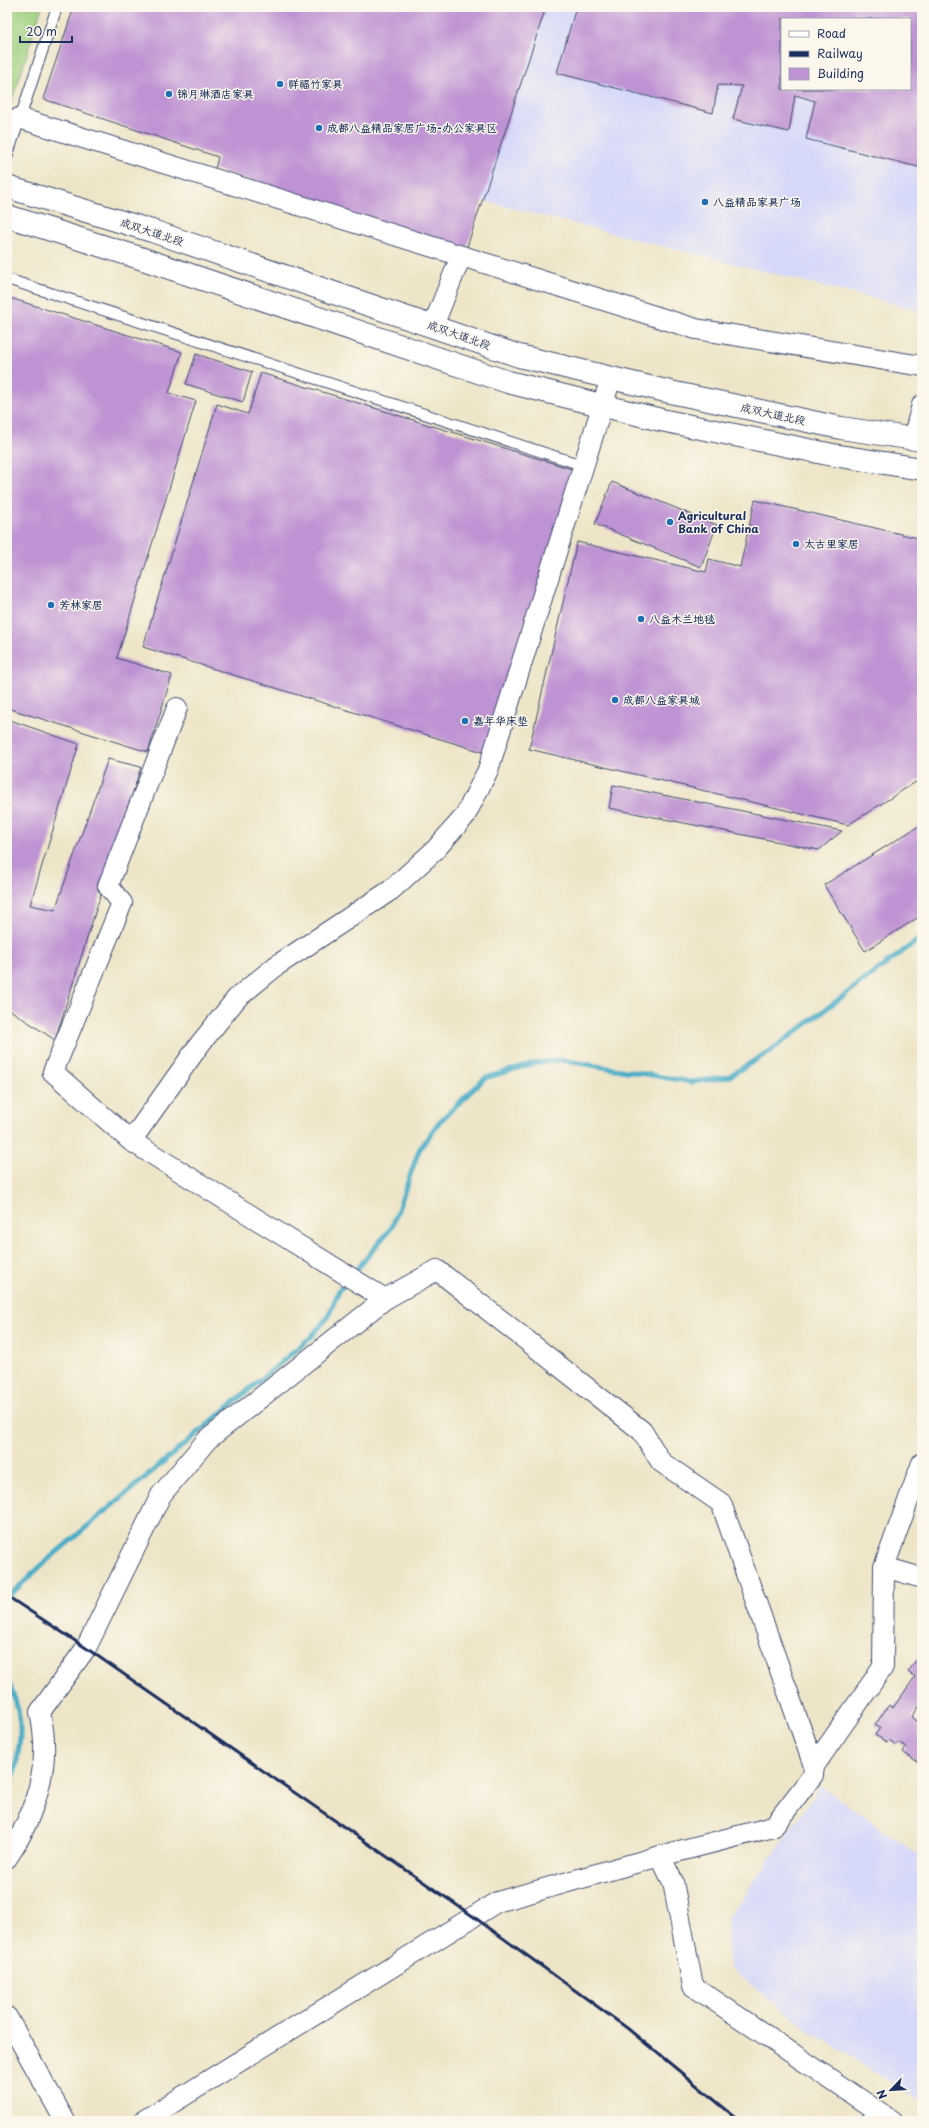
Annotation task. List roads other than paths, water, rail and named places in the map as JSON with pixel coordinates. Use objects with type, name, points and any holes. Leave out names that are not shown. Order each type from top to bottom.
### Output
[{"type":"main road","name":"成双大道北段","points":[[7,187],[152,231],[519,356],[611,378],[841,428],[917,439]]},
{"type":"main road","points":[[7,216],[140,258],[508,382],[604,406],[833,456],[922,469]]},
{"type":"street","points":[[19,118],[696,329],[922,366]]},
{"type":"street","points":[[433,326],[461,256]]},
{"type":"street","points":[[131,1141],[200,1044],[238,998],[276,966],[391,890],[435,850],[465,816],[488,770],[604,406],[611,378]]},
{"type":"street","points":[[917,439],[922,405]]},
{"type":"street","points":[[177,708],[108,886],[122,903],[53,1072],[131,1141],[385,1299]]},
{"type":"street","points":[[7,1858],[20,1839],[40,1784],[44,1744],[40,1712],[86,1648],[161,1495],[207,1440],[385,1299],[437,1270],[642,1431],[661,1462],[721,1503],[814,1766],[813,1775],[773,1827],[660,1856],[497,1902],[143,2121]]},
{"type":"street","points":[[814,1766],[883,1667],[884,1567],[922,1463]]},
{"type":"street","points":[[884,1567],[922,1578]]},
{"type":"street","points":[[660,1856],[673,1882],[693,1986],[892,2121]]},
{"type":"street","points":[[7,2017],[65,2121]]},
{"type":"lane","points":[[7,157],[57,7]]},
{"type":"lane","points":[[7,279],[585,466]]},
{"type":"waterway","points":[[353,1274],[392,1227],[419,1150],[439,1122],[485,1078],[531,1064],[561,1060],[692,1082],[728,1077],[770,1051],[922,937]]},
{"type":"waterway","points":[[7,1598],[44,1563],[310,1338],[328,1317],[339,1290],[348,1280]]},
{"type":"waterway","points":[[7,1677],[20,1720],[20,1742],[16,1765],[7,1796]]},
{"type":"railway","points":[[7,1596],[86,1648],[474,1917],[627,2028],[740,2121]]},
{"type":"place","name":"祥福竹家具","points":[[280,84]]},
{"type":"place","name":"锦月琳酒店家具","points":[[169,94]]},
{"type":"place","name":"成都八益精品家居广场-办公家具区","points":[[319,128]]},
{"type":"place","name":"八益精品家具广场","points":[[705,202]]},
{"type":"place","name":"Agricultural Bank of China","points":[[670,522]]},
{"type":"place","name":"太古里家居","points":[[796,544]]},
{"type":"place","name":"芳林家居","points":[[51,605]]},
{"type":"place","name":"八益木兰地毯","points":[[641,619]]},
{"type":"place","name":"成都八益家具城","points":[[615,700]]},
{"type":"place","name":"嘉年华床垫","points":[[465,721]]}]
